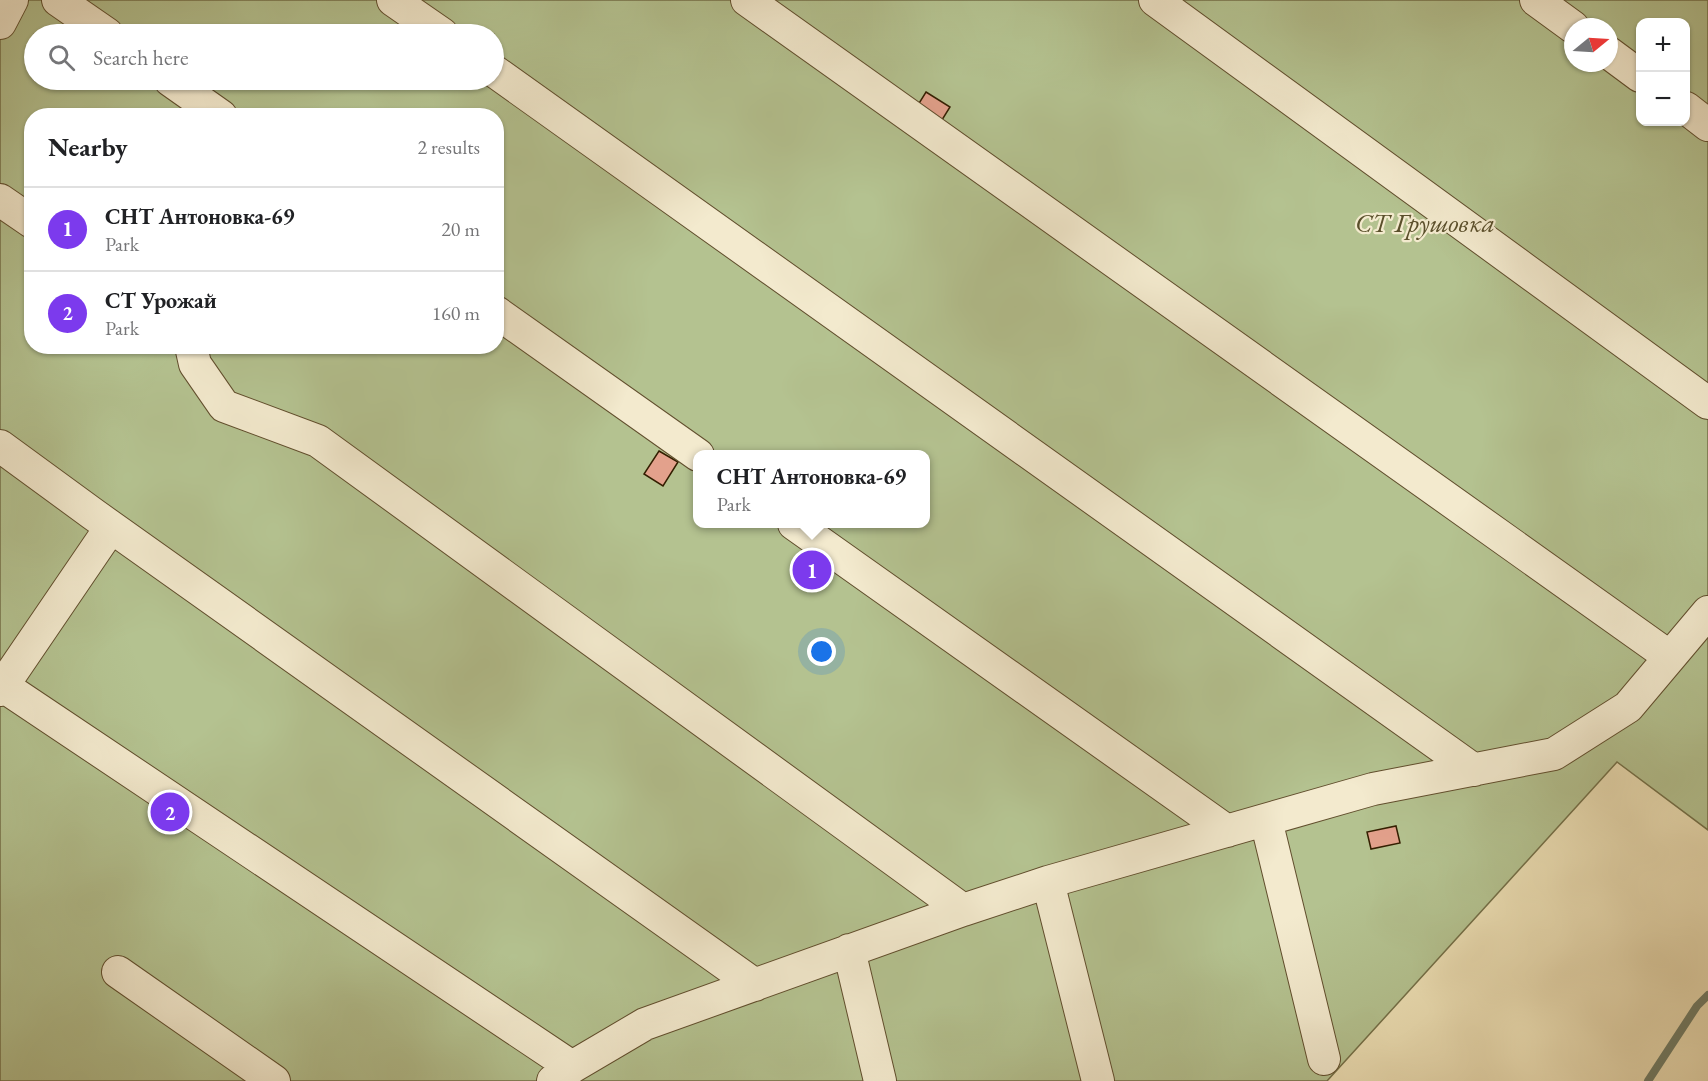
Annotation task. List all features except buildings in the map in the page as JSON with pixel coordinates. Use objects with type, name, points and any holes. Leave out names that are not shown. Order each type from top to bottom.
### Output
[{"type":"street","points":[[0,23],[12,0]]},
{"type":"street","points":[[58,0],[93,24]]},
{"type":"street","points":[[393,0],[428,24]]},
{"type":"street","points":[[747,0],[1670,657]]},
{"type":"street","points":[[1155,0],[1708,403]]},
{"type":"street","points":[[1536,0],[1564,20]]},
{"type":"street","points":[[1618,59],[1636,72]]},
{"type":"street","points":[[504,78],[1474,770]]},
{"type":"street","points":[[184,90],[209,108]]},
{"type":"street","points":[[1690,111],[1708,125]]},
{"type":"street","points":[[0,200],[24,216]]},
{"type":"street","points":[[504,318],[693,451]]},
{"type":"street","points":[[192,354],[195,363],[224,406],[318,441],[963,910]]},
{"type":"street","points":[[0,446],[755,985]]},
{"type":"street","points":[[111,527],[1,688],[563,1074],[645,1024],[849,950],[1048,882],[1373,789],[1554,754],[1628,707],[1708,612]]},
{"type":"street","points":[[800,528],[1227,831]]},
{"type":"street","points":[[1266,820],[1324,1059]]},
{"type":"street","points":[[1048,882],[1098,1081]]},
{"type":"street","points":[[849,950],[880,1081]]},
{"type":"street","points":[[118,972],[274,1081]]},
{"type":"green space","name":"СТ Грушовка","points":[[0,0],[1708,0],[1708,830],[1617,762],[1327,1081],[0,1081]]},
{"type":"waterway","points":[[1648,1081],[1697,1006],[1708,995]]},
{"type":"place","name":"СНТ Антоновка-69","points":[[812,570]]},
{"type":"place","name":"СТ Урожай","points":[[170,812]]}]
